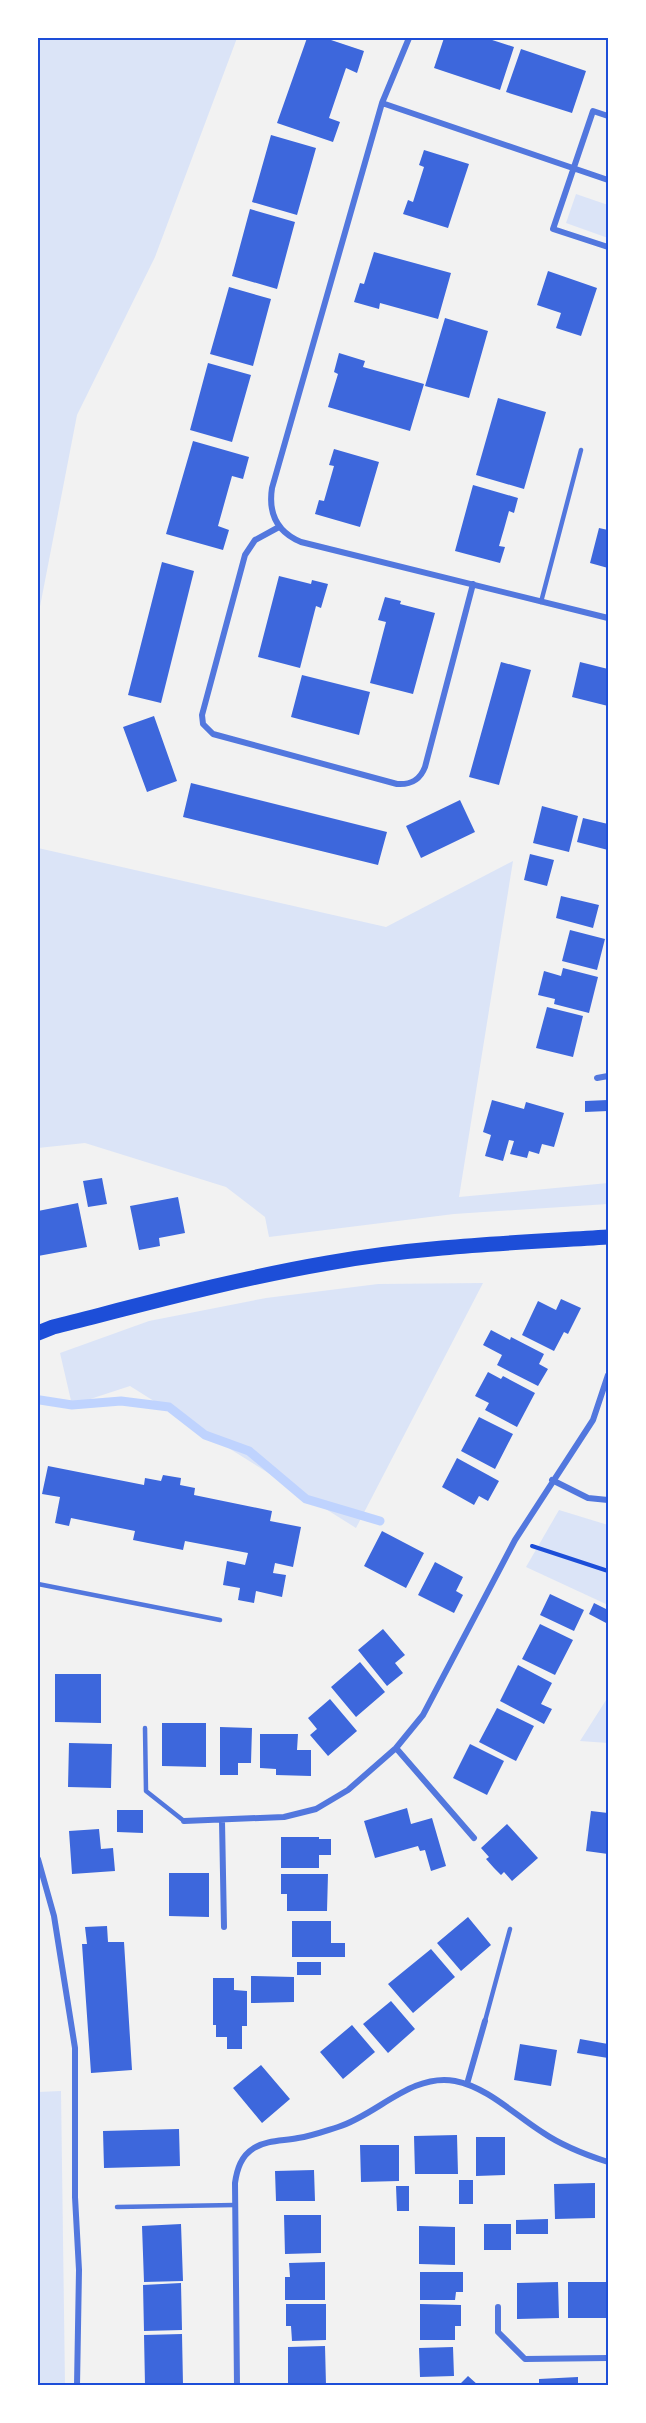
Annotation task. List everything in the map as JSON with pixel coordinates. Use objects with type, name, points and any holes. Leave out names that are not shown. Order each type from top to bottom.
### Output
[{"type":"main road","points":[[38,1334],[53,1327],[198,1290],[329,1262],[462,1246],[609,1237]]},
{"type":"street","points":[[409,38],[382,103],[272,488],[270,502],[272,515],[289,537],[301,542],[609,618]]},
{"type":"street","points":[[382,103],[609,180]]},
{"type":"street","points":[[609,116],[593,111],[554,229],[609,248]]},
{"type":"street","points":[[279,527],[255,540],[246,555],[202,715],[203,724],[213,734],[397,784],[417,780],[426,767],[473,584]]},
{"type":"street","points":[[597,1078],[609,1076]]},
{"type":"street","points":[[184,1821],[284,1817],[316,1809],[348,1790],[396,1748],[423,1715],[515,1540],[593,1420],[609,1375]]},
{"type":"street","points":[[552,1480],[588,1498],[609,1500]]},
{"type":"street","points":[[396,1748],[474,1838]]},
{"type":"street","points":[[222,1821],[224,1927]]},
{"type":"street","points":[[38,1859],[54,1916],[75,2048],[75,2197],[79,2270],[77,2385]]},
{"type":"street","points":[[467,2085],[485,2021]]},
{"type":"street","points":[[237,2385],[237,2170],[244,2157],[254,2148],[266,2143],[299,2138],[341,2127],[403,2091],[428,2082],[453,2081],[467,2085],[545,2134],[594,2158],[609,2162]]},
{"type":"street","points":[[498,2307],[498,2332],[525,2359],[609,2358]]},
{"type":"lane","points":[[541,602],[581,450]]},
{"type":"lane","points":[[38,1584],[220,1620]]},
{"type":"lane","points":[[144,1728],[146,1791],[184,1821]]},
{"type":"lane","points":[[485,2021],[510,1929]]},
{"type":"lane","points":[[117,2207],[236,2205]]},
{"type":"path","points":[[515,1540],[609,1571]]},
{"type":"shaded area","points":[[38,38],[237,38],[155,257],[77,415],[38,617]]},
{"type":"shaded area","points":[[576,194],[608,205],[608,238],[566,223]]},
{"type":"shaded area","points":[[38,848],[386,927],[513,861],[459,1197],[608,1183],[608,1204],[454,1214],[269,1237],[265,1217],[226,1187],[85,1143],[38,1148]]},
{"type":"shaded area","points":[[483,1283],[356,1528],[130,1386],[72,1405],[60,1353],[149,1321],[266,1298],[378,1284]]},
{"type":"shaded area","points":[[559,1510],[608,1525],[608,1605],[526,1567]]},
{"type":"shaded area","points":[[608,1697],[608,1743],[580,1741]]},
{"type":"shaded area","points":[[61,2091],[65,2385],[38,2385],[38,2092]]},
{"type":"building","points":[[307,38],[325,38],[364,51],[357,73],[346,68],[329,118],[340,122],[333,142],[277,123]]},
{"type":"building","points":[[444,38],[486,38],[514,47],[500,90],[434,68]]},
{"type":"building","points":[[521,49],[586,71],[572,113],[506,92]]},
{"type":"building","points":[[271,135],[316,148],[297,215],[252,202]]},
{"type":"building","points":[[424,150],[469,164],[448,228],[403,214],[408,200],[413,202],[424,167],[419,165]]},
{"type":"building","points":[[250,209],[295,222],[277,289],[232,276]]},
{"type":"building","points":[[374,252],[451,273],[438,319],[380,303],[379,309],[354,302],[360,283],[364,284]]},
{"type":"building","points":[[548,271],[597,288],[581,336],[556,328],[561,313],[537,305]]},
{"type":"building","points":[[229,287],[271,299],[253,366],[210,354]]},
{"type":"building","points":[[445,318],[488,331],[469,398],[425,386]]},
{"type":"building","points":[[339,353],[365,361],[363,367],[424,384],[410,431],[328,407],[338,374],[334,372]]},
{"type":"building","points":[[208,363],[251,375],[232,442],[190,430]]},
{"type":"building","points":[[498,398],[546,412],[524,489],[476,475]]},
{"type":"building","points":[[193,441],[249,457],[243,479],[232,476],[218,526],[229,530],[223,550],[166,534]]},
{"type":"building","points":[[334,449],[379,462],[360,527],[315,514],[319,500],[324,501],[334,466],[329,465]]},
{"type":"building","points":[[473,485],[518,498],[514,513],[509,511],[499,546],[505,547],[500,563],[455,551]]},
{"type":"building","points":[[599,528],[608,530],[608,568],[590,563]]},
{"type":"building","points":[[162,562],[194,571],[161,703],[128,695]]},
{"type":"building","points":[[279,576],[311,584],[312,580],[328,584],[321,608],[316,606],[300,668],[258,657]]},
{"type":"building","points":[[385,597],[401,601],[400,604],[435,613],[413,694],[370,683],[386,622],[378,620]]},
{"type":"building","points":[[501,662],[531,670],[499,785],[469,777]]},
{"type":"building","points":[[580,662],[608,669],[608,706],[572,697]]},
{"type":"building","points":[[302,675],[370,692],[359,735],[291,717]]},
{"type":"building","points":[[154,716],[177,781],[147,792],[123,727]]},
{"type":"building","points":[[191,783],[387,832],[378,865],[183,817]]},
{"type":"building","points":[[460,800],[475,832],[421,858],[406,826]]},
{"type":"building","points":[[542,806],[578,816],[569,852],[533,843]]},
{"type":"building","points":[[583,818],[608,824],[608,850],[577,842]]},
{"type":"building","points":[[530,854],[554,860],[547,886],[524,880]]},
{"type":"building","points":[[561,896],[599,905],[593,928],[556,918]]},
{"type":"building","points":[[570,930],[605,939],[597,970],[562,961]]},
{"type":"building","points":[[563,968],[598,977],[589,1013],[554,1004],[555,999],[538,995],[544,971],[561,976]]},
{"type":"building","points":[[547,1007],[583,1016],[573,1057],[536,1048]]},
{"type":"building","points":[[492,1100],[524,1109],[526,1102],[564,1113],[554,1147],[542,1144],[539,1154],[529,1151],[527,1158],[510,1154],[514,1141],[509,1140],[503,1161],[485,1156],[491,1135],[483,1132]]},
{"type":"building","points":[[608,1100],[608,1111],[585,1112],[585,1101]]},
{"type":"building","points":[[102,1178],[107,1204],[88,1207],[83,1181]]},
{"type":"building","points":[[178,1197],[185,1233],[159,1238],[160,1246],[139,1250],[130,1206]]},
{"type":"building","points":[[78,1203],[87,1247],[38,1256],[38,1211]]},
{"type":"building","points":[[561,1299],[581,1308],[568,1334],[564,1332],[554,1351],[522,1335],[538,1301],[556,1310]]},
{"type":"building","points":[[491,1330],[510,1340],[511,1337],[544,1354],[539,1364],[548,1369],[538,1386],[497,1365],[502,1355],[483,1345]]},
{"type":"building","points":[[488,1372],[501,1379],[503,1376],[535,1393],[517,1427],[485,1410],[489,1403],[475,1396]]},
{"type":"building","points":[[479,1417],[513,1434],[495,1469],[461,1451]]},
{"type":"building","points":[[457,1458],[499,1481],[488,1501],[479,1496],[474,1505],[442,1487]]},
{"type":"building","points":[[48,1466],[144,1485],[145,1478],[161,1481],[163,1475],[181,1478],[180,1485],[195,1488],[194,1495],[272,1511],[270,1521],[301,1527],[293,1567],[275,1563],[273,1573],[286,1575],[282,1597],[256,1591],[254,1603],[238,1600],[240,1588],[223,1585],[227,1561],[245,1565],[248,1553],[185,1541],[183,1550],[133,1540],[135,1531],[71,1518],[69,1526],[55,1523],[60,1497],[42,1494]]},
{"type":"building","points":[[382,1531],[424,1553],[406,1588],[364,1566]]},
{"type":"building","points":[[435,1562],[463,1577],[456,1591],[463,1595],[454,1613],[418,1595]]},
{"type":"building","points":[[550,1594],[584,1610],[574,1631],[540,1615]]},
{"type":"building","points":[[594,1603],[608,1610],[608,1624],[589,1614]]},
{"type":"building","points":[[540,1624],[573,1640],[555,1675],[522,1659]]},
{"type":"building","points":[[383,1629],[405,1655],[395,1663],[403,1673],[387,1686],[358,1650]]},
{"type":"building","points":[[360,1662],[385,1692],[356,1717],[331,1687]]},
{"type":"building","points":[[518,1665],[552,1683],[541,1704],[552,1709],[544,1724],[500,1701]]},
{"type":"building","points":[[55,1674],[101,1674],[101,1723],[55,1722]]},
{"type":"building","points":[[330,1699],[357,1731],[328,1756],[310,1735],[317,1729],[308,1718]]},
{"type":"building","points":[[497,1708],[534,1726],[516,1761],[479,1742]]},
{"type":"building","points":[[162,1723],[206,1723],[206,1767],[162,1766]]},
{"type":"building","points":[[220,1727],[252,1728],[251,1763],[238,1763],[238,1775],[220,1775]]},
{"type":"building","points":[[260,1734],[298,1734],[297,1750],[311,1750],[311,1776],[276,1775],[276,1769],[260,1768]]},
{"type":"building","points":[[69,1743],[112,1744],[111,1788],[68,1787]]},
{"type":"building","points":[[470,1744],[504,1761],[487,1795],[453,1778]]},
{"type":"building","points":[[407,1808],[411,1824],[432,1818],[446,1866],[431,1871],[425,1850],[420,1851],[418,1846],[375,1858],[364,1821]]},
{"type":"building","points":[[117,1810],[143,1810],[143,1833],[117,1832]]},
{"type":"building","points":[[591,1811],[608,1813],[608,1854],[586,1851]]},
{"type":"building","points":[[507,1824],[538,1858],[512,1881],[504,1872],[501,1875],[494,1868],[486,1859],[489,1857],[481,1848]]},
{"type":"building","points":[[99,1829],[101,1849],[113,1848],[115,1871],[72,1874],[69,1831]]},
{"type":"building","points":[[281,1837],[331,1839],[331,1855],[319,1855],[319,1868],[281,1868]]},
{"type":"building","points":[[169,1873],[209,1873],[209,1917],[169,1916]]},
{"type":"building","points":[[281,1874],[328,1874],[327,1911],[287,1911],[287,1894],[281,1894]]},
{"type":"building","points":[[468,1917],[491,1945],[461,1971],[437,1943]]},
{"type":"building","points":[[292,1921],[331,1921],[331,1943],[345,1943],[345,1957],[292,1957]]},
{"type":"building","points":[[107,1926],[108,1942],[124,1942],[132,2070],[91,2073],[82,1944],[87,1944],[85,1927]]},
{"type":"building","points":[[431,1949],[455,1977],[413,2013],[388,1984]]},
{"type":"building","points":[[297,1962],[321,1962],[321,1975],[297,1975]]},
{"type":"building","points":[[251,1976],[294,1977],[294,2002],[251,2003]]},
{"type":"building","points":[[213,1978],[234,1978],[234,1990],[247,1991],[247,2026],[242,2026],[242,2049],[227,2049],[227,2037],[216,2037],[216,2025],[213,2025]]},
{"type":"building","points":[[391,2001],[415,2029],[388,2053],[363,2024]]},
{"type":"building","points":[[352,2025],[375,2052],[343,2079],[320,2052]]},
{"type":"building","points":[[580,2039],[608,2044],[608,2058],[577,2053]]},
{"type":"building","points":[[520,2044],[557,2050],[551,2086],[514,2080]]},
{"type":"building","points":[[261,2065],[290,2099],[262,2123],[233,2088]]},
{"type":"building","points":[[179,2129],[180,2166],[104,2168],[103,2131]]},
{"type":"building","points":[[457,2135],[458,2174],[415,2174],[414,2136]]},
{"type":"building","points":[[476,2137],[505,2137],[505,2175],[476,2176]]},
{"type":"building","points":[[360,2145],[399,2145],[399,2181],[361,2182]]},
{"type":"building","points":[[314,2170],[315,2201],[276,2201],[275,2171]]},
{"type":"building","points":[[459,2180],[473,2180],[473,2204],[459,2204]]},
{"type":"building","points":[[595,2183],[595,2218],[555,2219],[554,2184]]},
{"type":"building","points":[[396,2186],[409,2186],[409,2211],[397,2211]]},
{"type":"building","points":[[284,2215],[321,2215],[321,2253],[285,2254]]},
{"type":"building","points":[[548,2219],[548,2234],[516,2234],[516,2220]]},
{"type":"building","points":[[181,2224],[183,2281],[144,2282],[142,2226]]},
{"type":"building","points":[[484,2224],[511,2224],[511,2250],[484,2250]]},
{"type":"building","points":[[419,2226],[455,2227],[455,2265],[419,2264]]},
{"type":"building","points":[[325,2262],[325,2300],[285,2300],[285,2277],[290,2277],[289,2263]]},
{"type":"building","points":[[420,2272],[463,2272],[463,2292],[456,2292],[455,2300],[420,2300]]},
{"type":"building","points":[[558,2282],[559,2318],[517,2319],[517,2283]]},
{"type":"building","points":[[568,2282],[608,2282],[608,2318],[568,2318]]},
{"type":"building","points":[[181,2283],[182,2330],[144,2331],[143,2285]]},
{"type":"building","points":[[286,2304],[326,2304],[326,2340],[292,2341],[291,2326],[286,2326]]},
{"type":"building","points":[[420,2304],[461,2305],[461,2326],[455,2326],[455,2340],[420,2340]]},
{"type":"building","points":[[182,2334],[183,2385],[145,2385],[144,2335]]},
{"type":"building","points":[[325,2346],[326,2385],[288,2385],[288,2347]]},
{"type":"building","points":[[453,2347],[454,2376],[420,2377],[419,2348]]},
{"type":"building","points":[[468,2376],[478,2385],[459,2385]]},
{"type":"building","points":[[578,2377],[578,2385],[539,2385],[539,2379]]},
{"type":"waterway","points":[[40,1400],[72,1405],[121,1401],[169,1407],[205,1435],[249,1451],[306,1499],[380,1521]]}]
